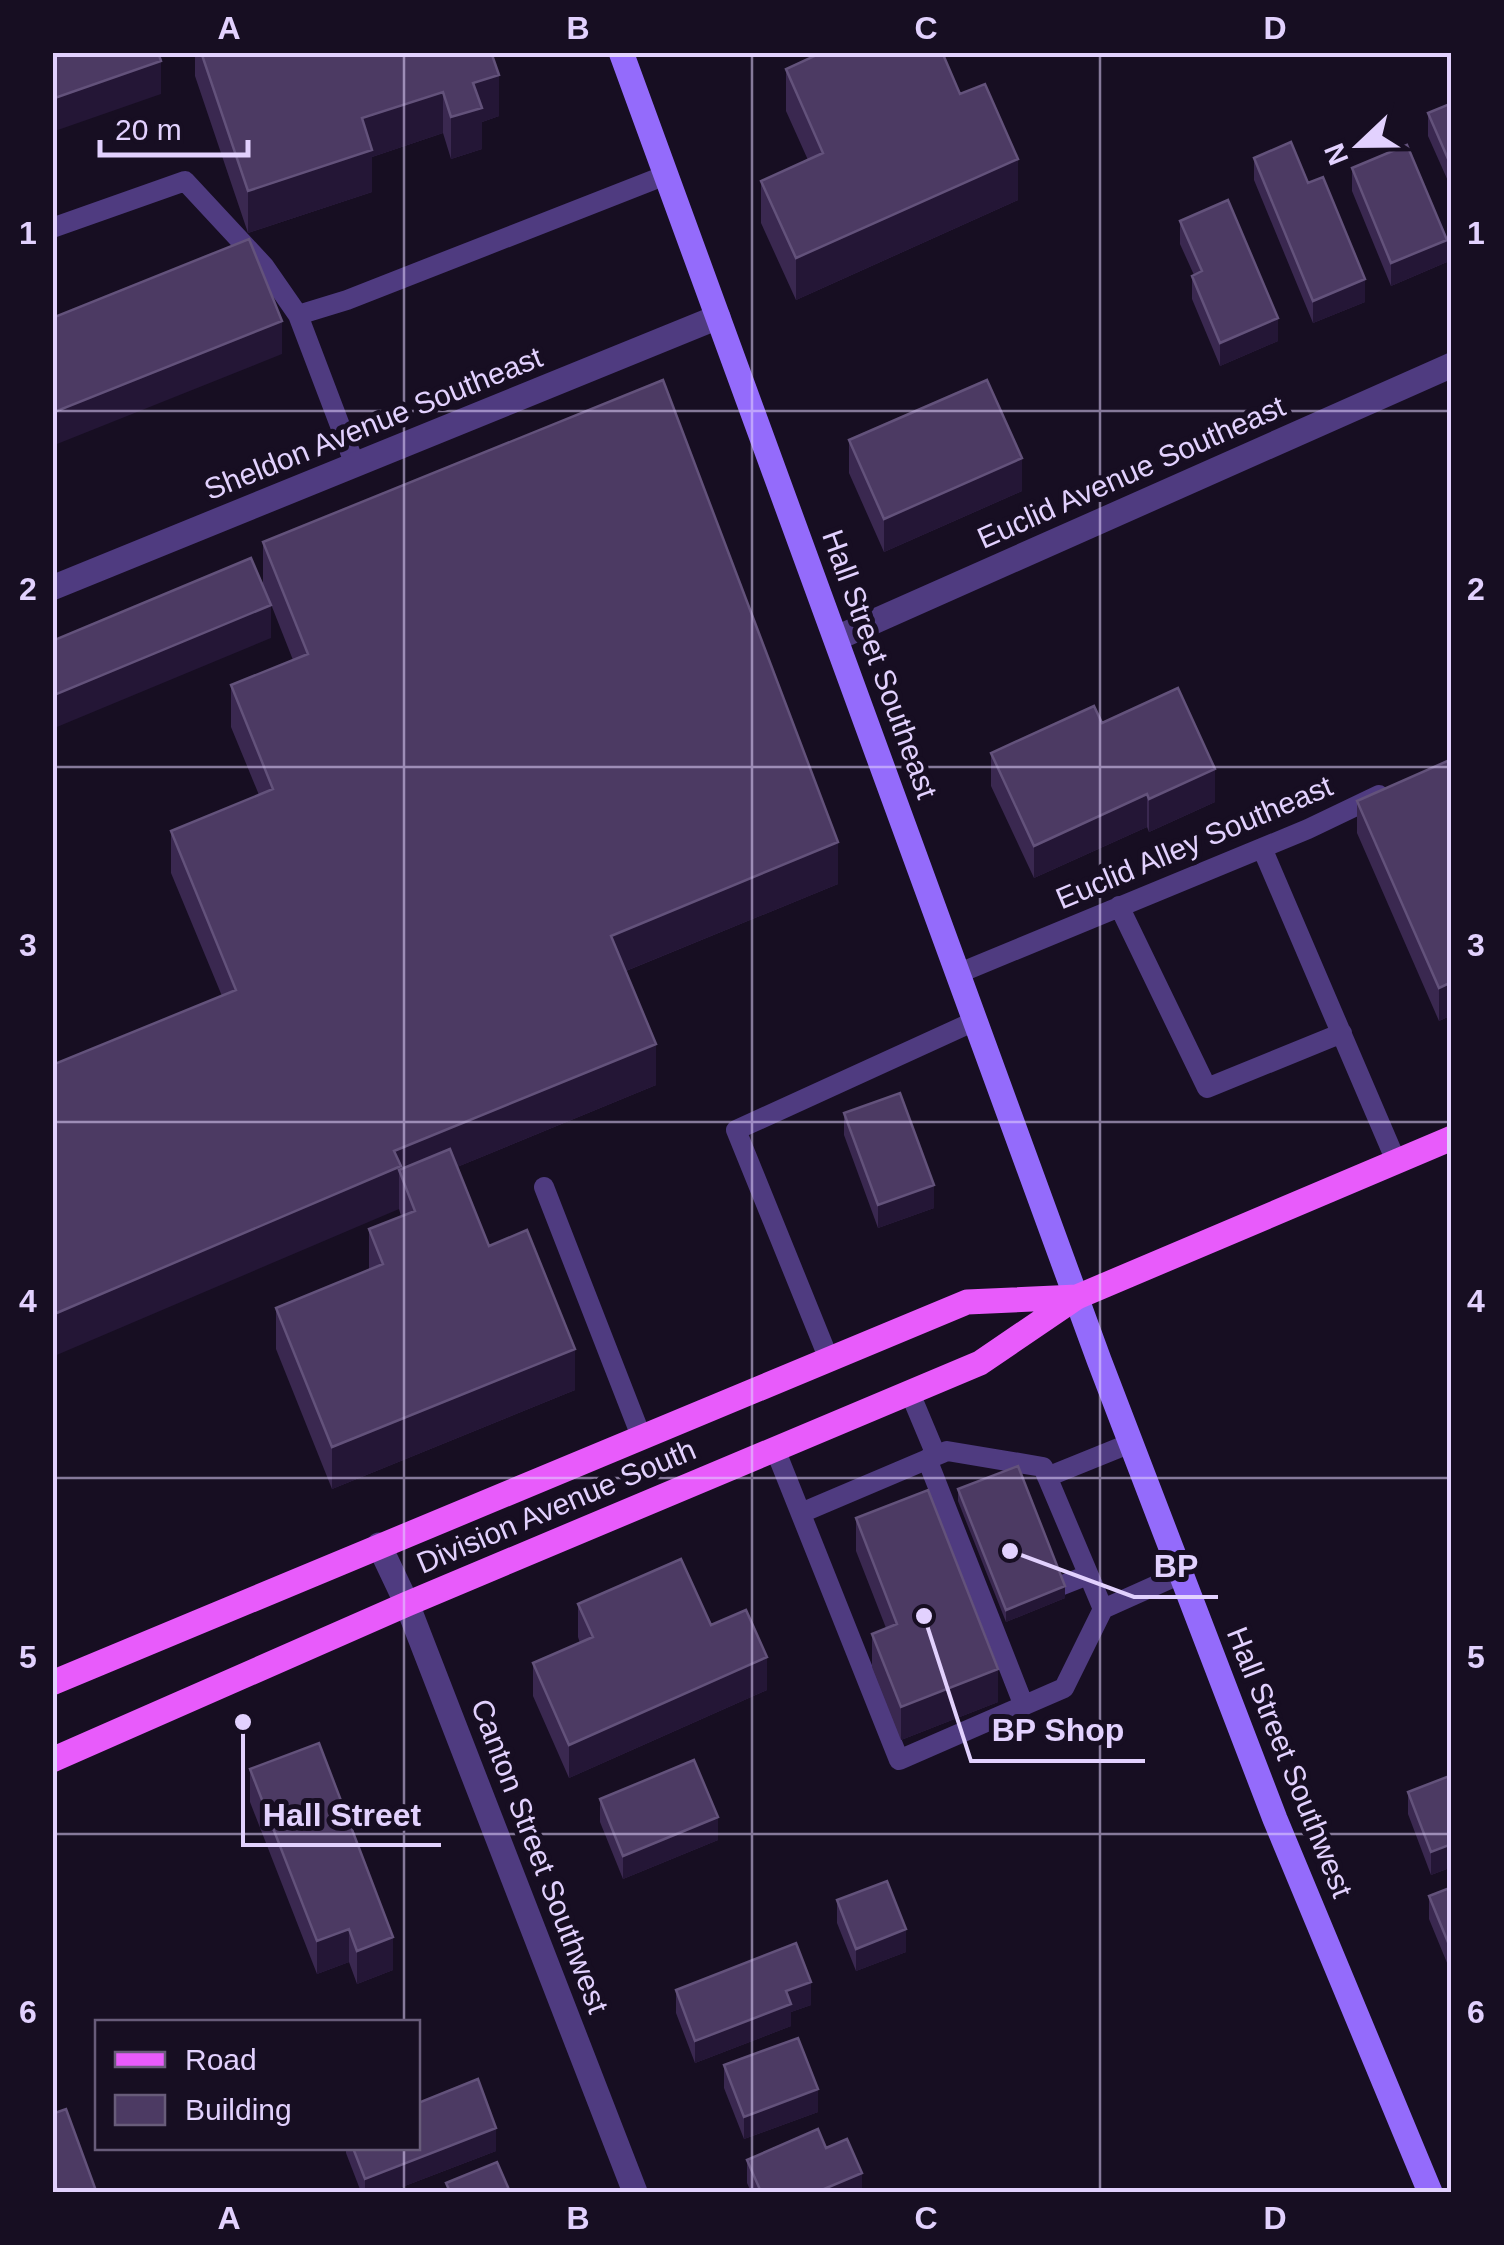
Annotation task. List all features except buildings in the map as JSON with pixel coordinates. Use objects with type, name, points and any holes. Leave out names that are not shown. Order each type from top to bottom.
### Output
[{"type":"main road","name":"Hall Street Southeast","points":[[621,52],[1077,1297]]},
{"type":"main road","name":"Division Avenue South","points":[[52,1760],[407,1604],[980,1363],[1077,1297],[1452,1138]]},
{"type":"main road","name":"Division Avenue South","points":[[52,1683],[967,1302],[1077,1297]]},
{"type":"main road","name":"Hall Street Southwest","points":[[1077,1297],[1275,1819],[1430,2192]]},
{"type":"street","name":"Sheldon Avenue Southeast","points":[[52,588],[718,317]]},
{"type":"street","name":"Euclid Avenue Southeast","points":[[837,638],[1452,366]]},
{"type":"street","name":"Canton Street Southwest","points":[[379,1546],[407,1604],[635,2192]]},
{"type":"lane","points":[[298,315],[347,300],[666,174]]},
{"type":"lane","points":[[52,228],[185,181],[264,266],[298,315],[355,465]]},
{"type":"lane","name":"Euclid Alley Southeast","points":[[958,974],[1262,848],[1398,786]]},
{"type":"lane","points":[[1262,848],[1396,1161]]},
{"type":"lane","points":[[1118,906],[1207,1088],[1342,1033]]},
{"type":"lane","points":[[828,1357],[736,1130],[975,1021]]},
{"type":"lane","points":[[544,1187],[641,1436]]},
{"type":"lane","points":[[910,1392],[994,1613],[1024,1706]]},
{"type":"lane","points":[[1027,1501],[1050,1484],[1131,1444]]},
{"type":"lane","points":[[775,1449],[898,1760],[1064,1688],[1102,1608],[1181,1574]]},
{"type":"lane","points":[[801,1514],[947,1451],[1043,1467],[1062,1531],[1088,1574],[1102,1608]]},
{"type":"lane","points":[[1060,1586],[1088,1574]]},
{"type":"place","name":"BP","points":[[1010,1551]]},
{"type":"place","name":"BP Shop","points":[[924,1616]]},
{"type":"place","name":"Hall Street","points":[[243,1722]]}]
